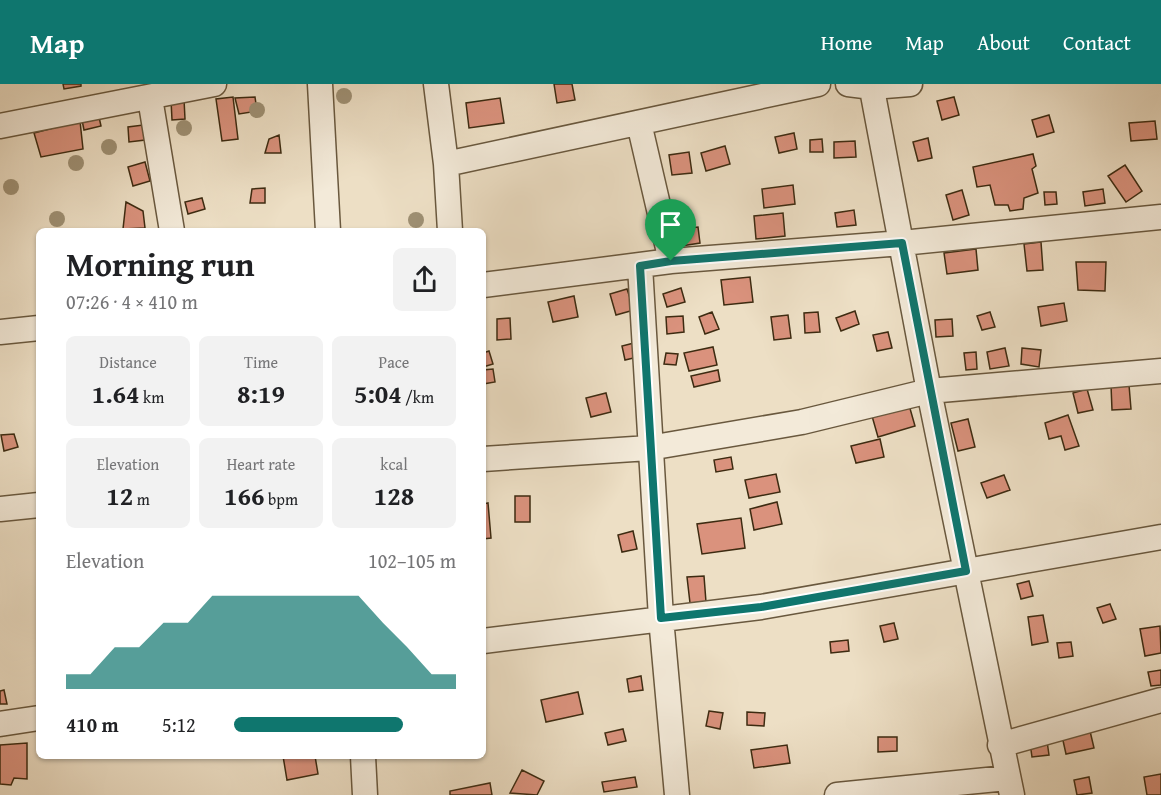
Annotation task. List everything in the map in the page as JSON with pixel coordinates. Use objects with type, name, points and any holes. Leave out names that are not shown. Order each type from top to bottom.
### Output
[{"type":"street","points":[[0,126],[214,84]]},
{"type":"street","points":[[320,84],[328,228]]},
{"type":"street","points":[[436,84],[446,164],[450,228]]},
{"type":"street","points":[[446,164],[818,84]]},
{"type":"street","points":[[848,84],[872,86],[910,84]]},
{"type":"street","points":[[837,795],[1009,787],[929,392],[872,86]]},
{"type":"street","points":[[150,98],[172,228]]},
{"type":"street","points":[[639,123],[671,261]]},
{"type":"street","points":[[486,285],[671,261],[902,243],[1161,217]]},
{"type":"street","points":[[640,266],[649,448],[677,795]]},
{"type":"street","points":[[0,332],[36,328]]},
{"type":"street","points":[[486,459],[649,448],[802,422],[929,392],[1161,371]]},
{"type":"street","points":[[0,509],[36,505]]},
{"type":"street","points":[[486,641],[761,607],[1161,537]]},
{"type":"street","points":[[1000,745],[1161,700]]},
{"type":"street","points":[[0,724],[36,718]]},
{"type":"street","points":[[363,759],[365,795]]},
{"type":"building","points":[[63,84],[81,84],[81,86],[64,89]]},
{"type":"building","points":[[554,84],[572,84],[575,100],[557,103]]},
{"type":"building","points":[[233,97],[238,139],[222,141],[216,99]]},
{"type":"building","points":[[255,97],[257,111],[239,114],[235,98]]},
{"type":"building","points":[[954,97],[959,115],[942,120],[937,101]]},
{"type":"building","points":[[500,98],[504,123],[469,128],[466,103]]},
{"type":"building","points":[[184,99],[185,119],[172,120],[171,100]]},
{"type":"building","points":[[1049,115],[1054,132],[1037,137],[1032,120]]},
{"type":"building","points":[[99,117],[101,126],[84,130],[82,120]]},
{"type":"building","points":[[80,121],[83,149],[41,157],[34,133]]},
{"type":"building","points":[[1155,121],[1157,139],[1131,141],[1129,123]]},
{"type":"building","points":[[143,125],[145,140],[129,142],[128,127]]},
{"type":"building","points":[[794,133],[797,149],[779,153],[775,137]]},
{"type":"building","points":[[279,135],[281,153],[265,153],[269,139]]},
{"type":"building","points":[[928,138],[932,158],[918,161],[913,142]]},
{"type":"building","points":[[822,139],[823,152],[810,152],[810,140]]},
{"type":"building","points":[[855,141],[856,157],[834,158],[834,142]]},
{"type":"building","points":[[725,146],[730,164],[706,171],[701,153]]},
{"type":"building","points":[[689,152],[692,173],[672,175],[669,155]]},
{"type":"building","points":[[1033,154],[1036,166],[1032,169],[1038,193],[1024,198],[1023,209],[1010,211],[1008,205],[995,205],[990,185],[977,187],[973,167]]},
{"type":"building","points":[[145,162],[150,181],[133,186],[128,167]]},
{"type":"building","points":[[1125,165],[1142,191],[1126,202],[1108,176]]},
{"type":"building","points":[[793,185],[795,204],[764,208],[762,189]]},
{"type":"building","points":[[265,188],[265,203],[250,203],[252,189]]},
{"type":"building","points":[[1103,189],[1105,203],[1085,206],[1083,192]]},
{"type":"building","points":[[962,190],[969,215],[953,220],[946,195]]},
{"type":"building","points":[[1044,192],[1056,192],[1057,204],[1045,205]]},
{"type":"building","points":[[202,198],[205,209],[188,214],[185,202]]},
{"type":"building","points":[[126,202],[143,211],[145,228],[123,228]]},
{"type":"building","points":[[854,210],[856,225],[837,227],[835,213]]},
{"type":"building","points":[[783,213],[785,236],[756,239],[754,216]]},
{"type":"building","points":[[698,227],[700,243],[675,247],[672,230]]},
{"type":"building","points":[[1041,242],[1043,270],[1027,271],[1024,244]]},
{"type":"building","points":[[976,249],[978,270],[947,274],[944,253]]},
{"type":"building","points":[[1076,262],[1106,262],[1105,291],[1078,290]]},
{"type":"building","points":[[750,277],[753,302],[724,305],[721,280]]},
{"type":"building","points":[[681,288],[685,302],[667,307],[663,294]]},
{"type":"building","points":[[627,289],[634,310],[616,315],[610,294]]},
{"type":"building","points":[[574,296],[578,317],[553,322],[548,302]]},
{"type":"building","points":[[1064,303],[1067,321],[1041,326],[1038,307]]},
{"type":"building","points":[[855,311],[859,324],[841,331],[836,318]]},
{"type":"building","points":[[712,312],[719,329],[705,334],[699,317]]},
{"type":"building","points":[[818,312],[820,332],[805,333],[804,313]]},
{"type":"building","points":[[990,312],[995,327],[982,330],[977,316]]},
{"type":"building","points":[[788,315],[791,338],[774,340],[771,317]]},
{"type":"building","points":[[683,316],[684,332],[667,334],[666,317]]},
{"type":"building","points":[[510,318],[511,339],[497,340],[497,319]]},
{"type":"building","points":[[952,319],[953,336],[936,337],[935,320]]},
{"type":"building","points":[[888,332],[892,348],[877,351],[873,335]]},
{"type":"building","points":[[638,342],[642,356],[625,360],[622,346]]},
{"type":"building","points":[[713,347],[717,365],[689,371],[684,353]]},
{"type":"building","points":[[1005,348],[1009,366],[990,369],[987,352]]},
{"type":"building","points":[[1022,348],[1041,350],[1039,367],[1021,364]]},
{"type":"building","points":[[489,351],[493,364],[486,366],[486,352]]},
{"type":"building","points":[[976,352],[977,369],[966,370],[964,353]]},
{"type":"building","points":[[666,353],[678,354],[676,365],[664,364]]},
{"type":"building","points":[[493,369],[495,382],[486,384],[486,370]]},
{"type":"building","points":[[718,370],[720,381],[694,387],[691,376]]},
{"type":"building","points":[[1111,385],[1129,385],[1131,409],[1112,410]]},
{"type":"building","points":[[1087,389],[1093,410],[1078,413],[1073,393]]},
{"type":"building","points":[[606,393],[611,412],[591,417],[586,398]]},
{"type":"building","points":[[907,398],[915,426],[878,437],[870,409]]},
{"type":"building","points":[[1068,415],[1079,446],[1065,450],[1061,436],[1049,439],[1045,423]]},
{"type":"building","points":[[968,419],[975,447],[958,451],[951,423]]},
{"type":"building","points":[[14,434],[18,447],[4,451],[1,435]]},
{"type":"building","points":[[880,439],[884,457],[856,463],[851,446]]},
{"type":"building","points":[[731,457],[733,469],[716,472],[714,460]]},
{"type":"building","points":[[776,474],[780,492],[749,498],[745,480]]},
{"type":"building","points":[[1004,475],[1010,490],[987,498],[981,483]]},
{"type":"building","points":[[515,496],[530,496],[530,522],[515,522]]},
{"type":"building","points":[[777,502],[782,524],[754,530],[750,509]]},
{"type":"building","points":[[486,503],[488,503],[491,538],[486,539]]},
{"type":"building","points":[[741,518],[745,548],[702,554],[697,524]]},
{"type":"building","points":[[633,531],[637,549],[622,552],[618,535]]},
{"type":"building","points":[[704,576],[706,602],[690,603],[687,577]]},
{"type":"building","points":[[1029,581],[1033,596],[1021,599],[1017,584]]},
{"type":"building","points":[[1110,604],[1116,619],[1103,623],[1097,608]]},
{"type":"building","points":[[1043,615],[1048,642],[1032,645],[1028,617]]},
{"type":"building","points":[[894,623],[898,639],[884,642],[880,626]]},
{"type":"building","points":[[1160,626],[1161,653],[1145,656],[1140,629]]},
{"type":"building","points":[[848,640],[849,651],[831,653],[830,642]]},
{"type":"building","points":[[1071,642],[1073,656],[1059,658],[1057,643]]},
{"type":"building","points":[[1161,670],[1161,685],[1151,686],[1148,672]]},
{"type":"building","points":[[641,676],[643,690],[629,692],[627,679]]},
{"type":"building","points":[[4,690],[7,704],[0,704],[0,691]]},
{"type":"building","points":[[578,692],[583,714],[546,722],[541,700]]},
{"type":"building","points":[[709,711],[723,713],[720,729],[706,726]]},
{"type":"building","points":[[747,712],[765,713],[764,726],[747,725]]},
{"type":"building","points":[[623,729],[626,741],[608,745],[605,733]]},
{"type":"building","points":[[1090,731],[1094,748],[1066,754],[1062,736]]},
{"type":"building","points":[[878,737],[897,737],[897,751],[878,752]]},
{"type":"building","points":[[1047,741],[1049,755],[1032,757],[1030,743]]},
{"type":"building","points":[[27,743],[27,779],[14,778],[11,785],[0,784],[0,745]]},
{"type":"building","points":[[787,745],[790,763],[754,768],[751,750]]},
{"type":"building","points":[[284,759],[316,759],[318,774],[287,780]]},
{"type":"building","points":[[522,770],[544,781],[537,795],[510,793]]},
{"type":"building","points":[[1161,774],[1161,795],[1147,795],[1144,777]]},
{"type":"building","points":[[635,777],[637,787],[604,792],[602,782]]},
{"type":"building","points":[[1089,777],[1092,793],[1077,795],[1074,780]]},
{"type":"building","points":[[490,783],[492,795],[450,795],[450,791]]},
{"type":"route","points":[[902,243],[929,392],[966,571],[761,607],[661,618],[649,448],[640,266],[671,261],[902,243]]}]
